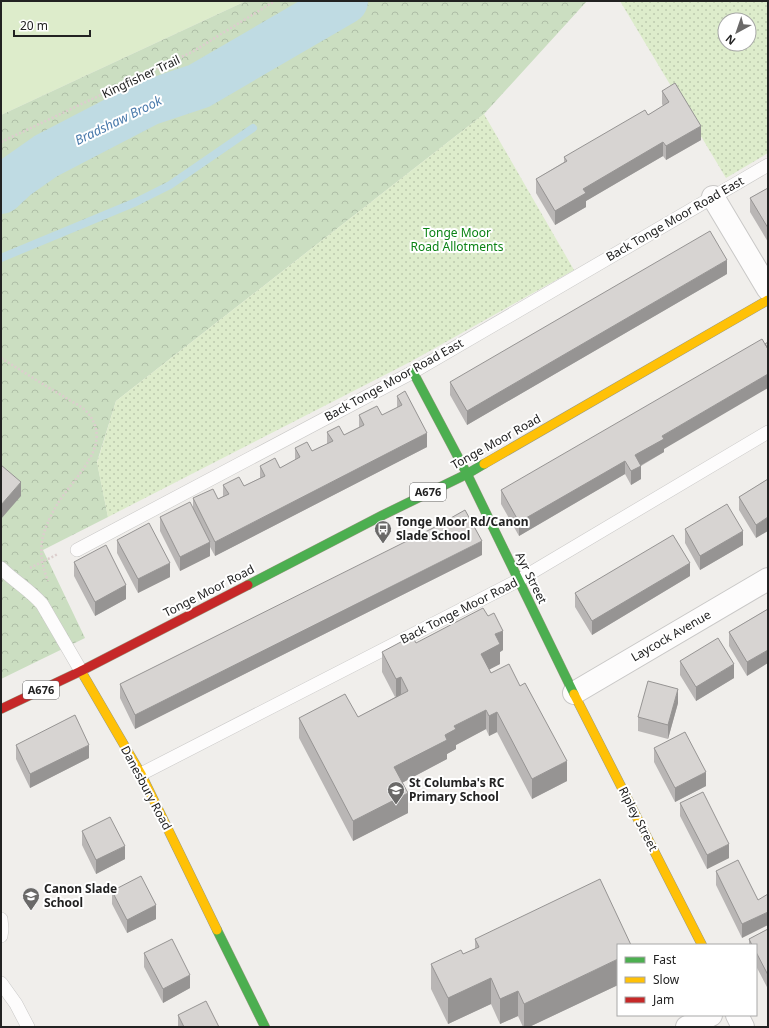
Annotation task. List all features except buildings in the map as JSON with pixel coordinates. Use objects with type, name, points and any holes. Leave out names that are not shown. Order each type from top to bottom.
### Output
[{"type":"street","points":[[713,197],[768,289]]},
{"type":"street","name":"Tonge Moor Road","points":[[81,671],[383,515],[467,474],[768,300]]},
{"type":"street","name":"Ayr Street","points":[[413,372],[467,474],[574,693]]},
{"type":"street","name":"Laycock Avenue","points":[[574,693],[768,579]]},
{"type":"street","name":"A676","points":[[1,709],[81,671]]},
{"type":"street","name":"Danesbury Road","points":[[81,671],[141,774],[266,1027]]},
{"type":"street","name":"Ripley Street","points":[[574,693],[701,944]]},
{"type":"street","points":[[687,1027],[709,1016]]},
{"type":"street","points":[[738,1016],[743,1027]]},
{"type":"lane","name":"Back Tonge Moor Road East","points":[[77,550],[413,372],[768,165]]},
{"type":"lane","name":"Back Tonge Moor Road","points":[[141,774],[519,580],[768,432]]},
{"type":"lane","name":"Danesbury Road","points":[[1,568],[42,604],[81,671]]},
{"type":"lane","points":[[1,919],[1,936]]},
{"type":"lane","points":[[1,983],[16,1004],[28,1027]]},
{"type":"path","name":"Kingfisher Trail","points":[[1,142],[192,52],[275,1]]},
{"type":"path","points":[[1,358],[86,411],[96,426],[97,440],[89,461],[58,503],[47,526],[42,542],[42,561],[50,586]]},
{"type":"path","points":[[11,578],[64,551],[77,550]]},
{"type":"green space","points":[[1,1],[246,1],[1,115]]},
{"type":"green space","points":[[246,1],[587,1],[484,114],[116,401],[97,462],[108,517],[43,550],[85,638],[1,679],[1,115]]},
{"type":"green space","points":[[620,1],[768,1],[768,153],[726,178]]},
{"type":"green space","name":"Tonge Moor Road Allotments","points":[[484,114],[574,270],[410,362],[108,517],[97,463],[116,401]]},
{"type":"waterway","name":"Bradshaw Brook","points":[[1,191],[16,177],[46,156],[148,103],[199,86],[345,1]]},
{"type":"waterway","points":[[1,258],[136,202],[170,185],[253,128]]},
{"type":"traffic: fast","points":[[413,372],[467,474],[574,694]]},
{"type":"traffic: fast","points":[[248,585],[484,464]]},
{"type":"traffic: fast","points":[[217,930],[265,1027]]},
{"type":"traffic: slow","points":[[484,464],[768,300]]},
{"type":"traffic: slow","points":[[81,671],[141,774],[217,930]]},
{"type":"traffic: slow","points":[[574,694],[701,944]]},
{"type":"traffic: jam","points":[[1,709],[81,671],[248,585]]},
{"type":"place","name":"Tonge Moor Rd/Canon Slade School","points":[[383,544]]},
{"type":"place","name":"St Columba's RC Primary School","points":[[396,805]]},
{"type":"place","name":"Canon Slade School","points":[[31,911]]}]
